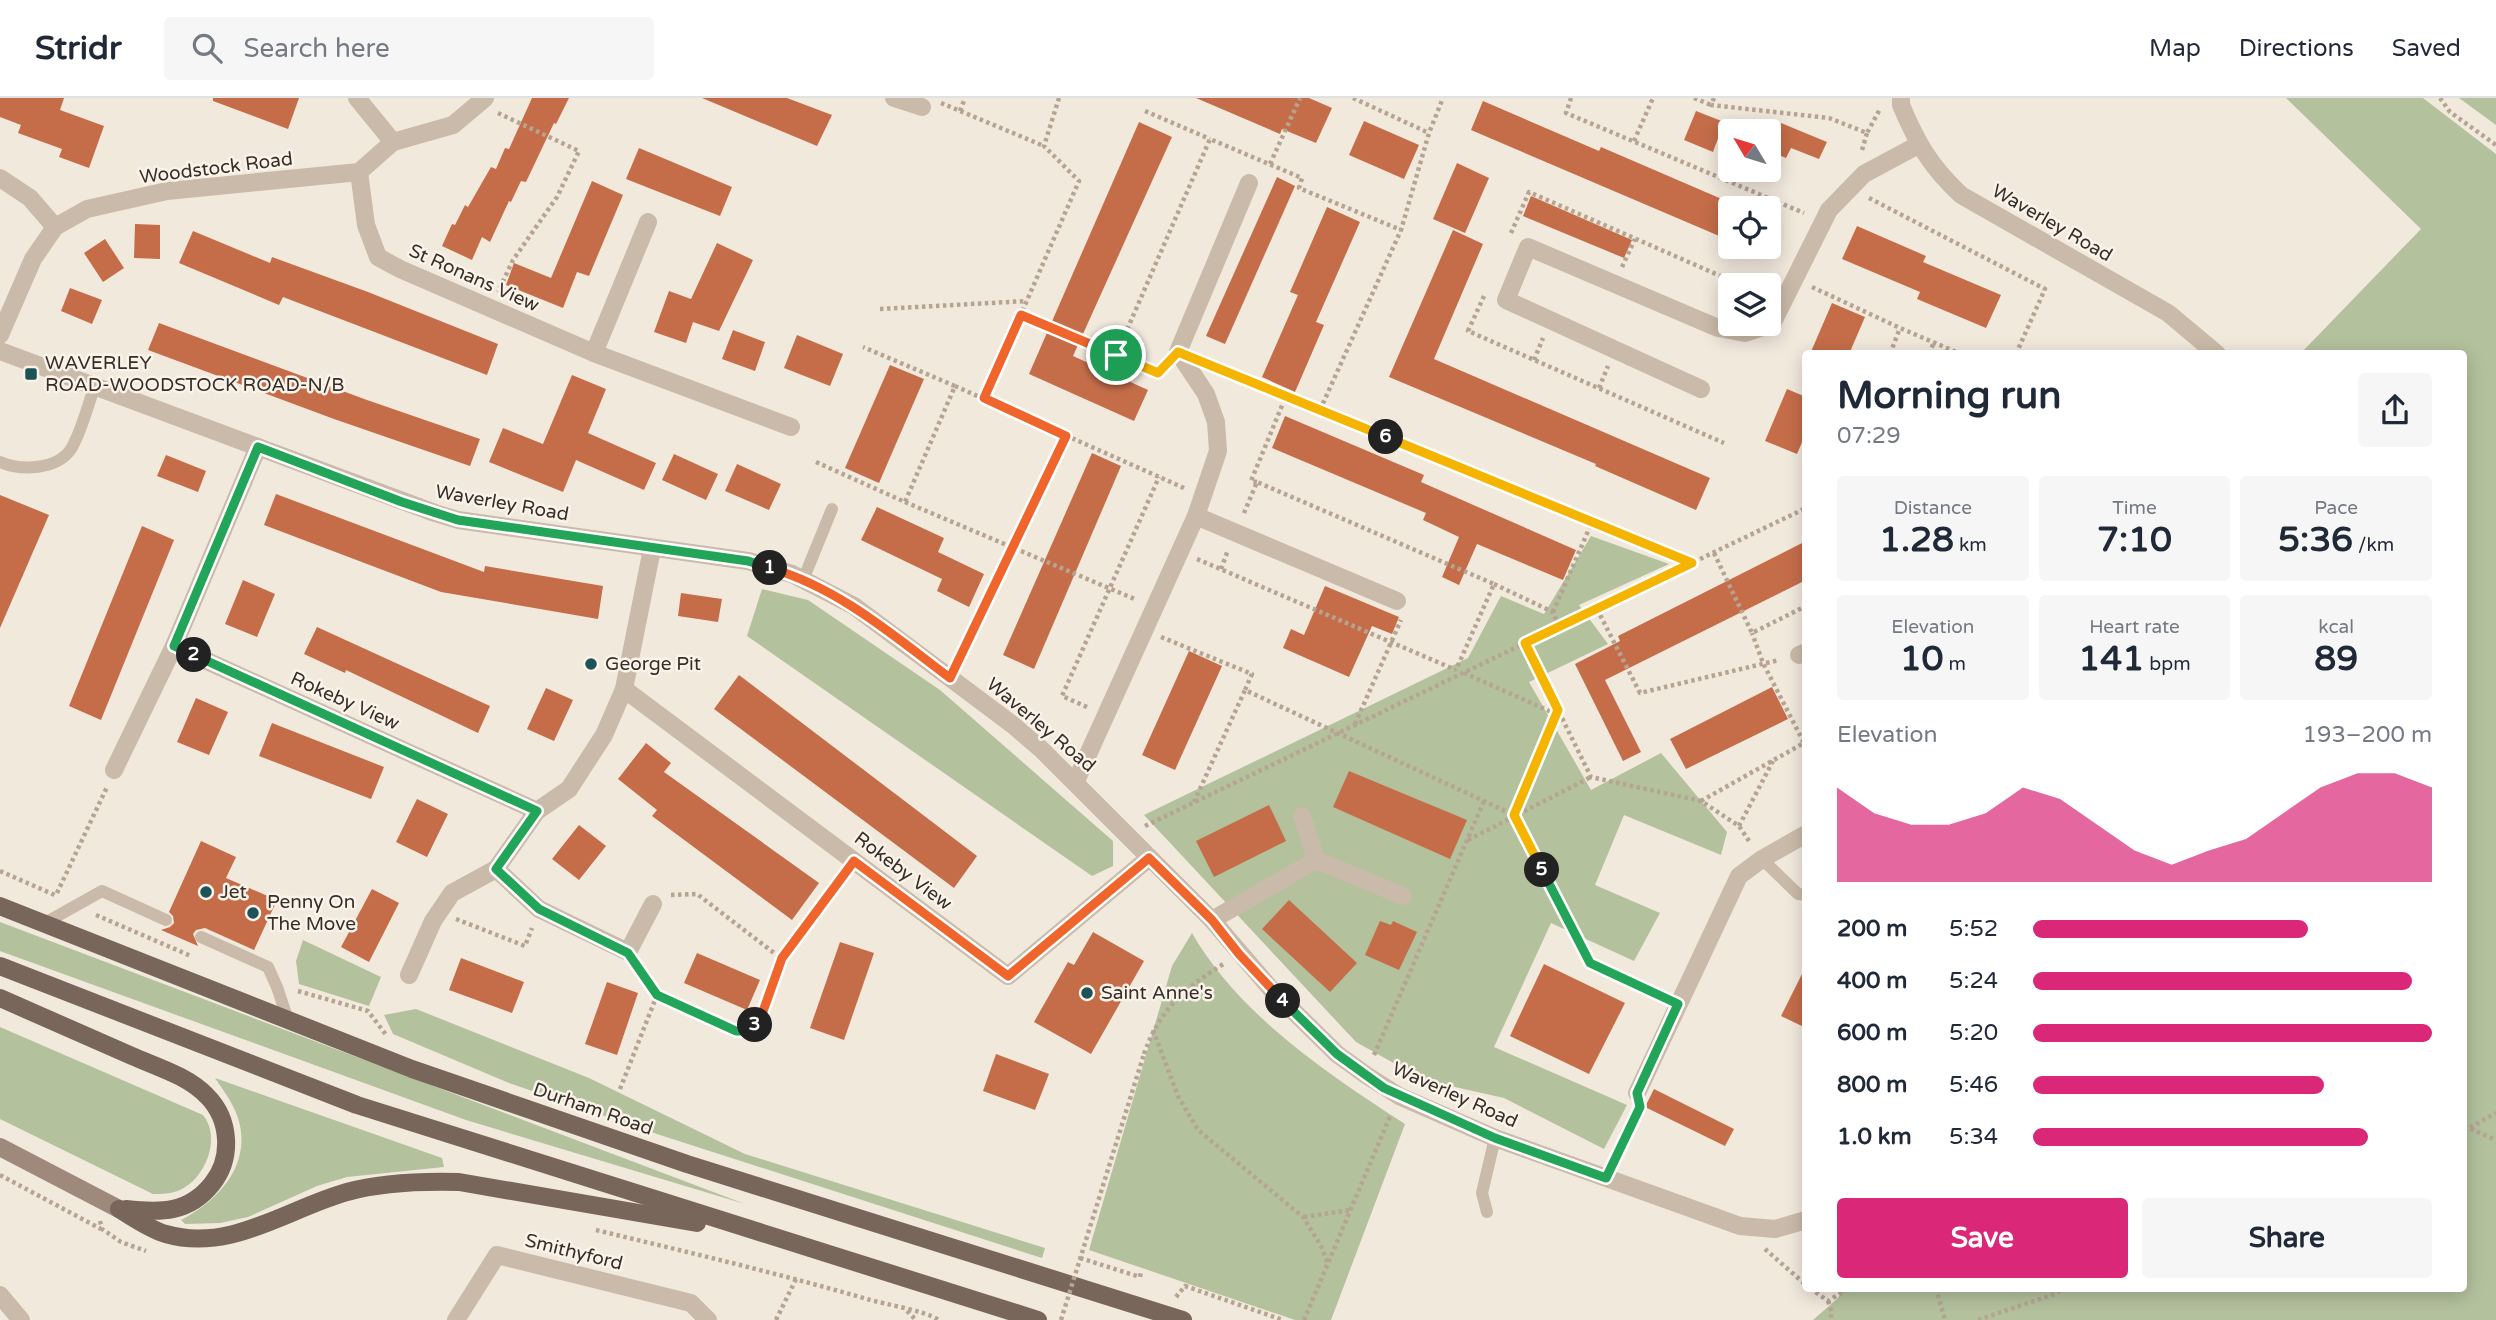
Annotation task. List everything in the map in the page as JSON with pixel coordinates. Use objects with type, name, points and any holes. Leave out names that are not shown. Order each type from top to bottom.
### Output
[{"type":"main road","name":"Durham Road","points":[[0,906],[412,1069],[674,1159],[1183,1320]]},
{"type":"main road","points":[[0,966],[357,1105],[1038,1320]]},
{"type":"main road","points":[[0,998],[177,1076],[207,1096],[220,1113],[227,1149],[216,1179],[204,1194],[190,1205],[172,1211],[119,1209]]},
{"type":"main road","points":[[119,1209],[150,1228],[168,1235],[213,1237],[248,1229],[345,1192],[370,1186],[425,1181],[459,1182],[762,1235]]},
{"type":"street","points":[[357,98],[393,142]]},
{"type":"street","points":[[894,98],[922,107]]},
{"type":"street","name":"Waverley Road","points":[[1901,98],[1901,105],[1918,145],[1938,173],[1961,195],[2168,313],[2212,350]]},
{"type":"street","points":[[359,172],[393,142],[453,125],[484,100]]},
{"type":"street","points":[[1701,389],[1506,300],[1528,247],[1718,328],[1745,333],[1772,324],[1829,210],[1864,174],[1918,145]]},
{"type":"street","name":"St Ronans View","points":[[359,172],[366,225],[378,257],[400,270],[594,354],[791,427]]},
{"type":"street","name":"Woodstock Road","points":[[0,335],[33,259],[55,227],[87,209],[167,191],[359,172]]},
{"type":"street","points":[[0,177],[30,198],[55,227]]},
{"type":"street","points":[[1076,781],[1196,516],[1218,452],[1216,422],[1206,394],[1178,352],[1249,183]]},
{"type":"street","points":[[594,354],[648,222]]},
{"type":"street","name":"Waverley Road","points":[[0,351],[402,502],[458,520],[748,561],[803,580],[854,606],[1013,724],[1076,781],[1212,920],[1239,954],[1337,1054],[1366,1075],[1399,1096],[1495,1138],[1740,1226],[1775,1229],[1802,1221]]},
{"type":"street","points":[[114,770],[174,646],[258,447]]},
{"type":"street","points":[[1196,516],[1397,601]]},
{"type":"street","points":[[410,975],[439,912],[453,893],[496,869],[537,811],[569,789],[604,735],[624,689],[652,549]]},
{"type":"street","name":"Rokeby View","points":[[174,646],[537,811]]},
{"type":"street","name":"Rokeby View","points":[[624,689],[1008,976],[1149,858]]},
{"type":"street","points":[[1302,816],[1316,860],[1403,896]]},
{"type":"street","points":[[1637,1093],[1739,876],[1762,859],[1802,836]]},
{"type":"street","points":[[1212,920],[1316,860]]},
{"type":"street","points":[[496,869],[539,909],[628,953],[653,904]]},
{"type":"street","points":[[0,1147],[119,1209]]},
{"type":"street","name":"Smithyford","points":[[456,1320],[497,1255],[691,1303],[708,1320]]},
{"type":"street","points":[[0,1295],[21,1320]]},
{"type":"lane","points":[[0,462],[13,468],[46,466],[71,450],[95,386]]},
{"type":"lane","points":[[803,580],[832,509]]},
{"type":"lane","points":[[1762,859],[1798,894],[1802,894]]},
{"type":"lane","points":[[43,924],[102,891],[166,920]]},
{"type":"lane","points":[[201,937],[268,967],[288,1020]]},
{"type":"lane","points":[[1487,1212],[1482,1193],[1495,1138]]},
{"type":"path","points":[[960,111],[965,98]]},
{"type":"path","points":[[1044,146],[1059,98]]},
{"type":"path","points":[[1270,164],[1300,98]]},
{"type":"path","points":[[1353,98],[1429,132]]},
{"type":"path","points":[[1320,410],[1401,230],[1429,132],[1443,98]]},
{"type":"path","points":[[1571,98],[1566,113],[1824,222]]},
{"type":"path","points":[[1634,141],[1653,98]]},
{"type":"path","points":[[1694,98],[1711,105],[1829,118],[1867,133],[1885,98]]},
{"type":"path","points":[[1711,105],[1714,98]]},
{"type":"path","points":[[2440,98],[2458,118],[2496,145]]},
{"type":"path","points":[[922,107],[932,99],[1044,146],[1079,181],[984,398]]},
{"type":"path","points":[[484,100],[497,112],[579,151],[557,197],[513,260],[490,308]]},
{"type":"path","points":[[1145,111],[1210,139]]},
{"type":"path","points":[[1850,188],[2045,289],[2017,350]]},
{"type":"path","points":[[1507,242],[1529,192],[1718,275]]},
{"type":"path","points":[[1614,283],[1636,239]]},
{"type":"path","points":[[1796,279],[1952,350]]},
{"type":"path","points":[[1485,293],[1468,331],[1724,443]]},
{"type":"path","points":[[880,309],[1027,301]]},
{"type":"path","points":[[1021,315],[1158,373],[1178,352],[1692,563]]},
{"type":"path","points":[[1892,350],[1900,328]]},
{"type":"path","points":[[1931,350],[1934,342]]},
{"type":"path","points":[[863,347],[1204,496]]},
{"type":"path","points":[[905,502],[955,386]]},
{"type":"path","points":[[1286,396],[1251,481],[1494,584],[1552,612],[1559,627]]},
{"type":"path","points":[[950,678],[1066,436]]},
{"type":"path","points":[[816,462],[1012,549],[1155,608]]},
{"type":"path","points":[[1107,716],[1062,696],[1159,477]]},
{"type":"path","points":[[1221,569],[1257,482]]},
{"type":"path","points":[[1128,834],[1802,510]]},
{"type":"path","points":[[1552,612],[1592,522]]},
{"type":"path","points":[[1180,552],[1557,712]]},
{"type":"path","points":[[1714,552],[1763,663],[1802,739]]},
{"type":"path","points":[[1456,670],[1494,584]]},
{"type":"path","points":[[1354,725],[1407,606],[1397,601]]},
{"type":"path","points":[[1597,608],[1640,693],[1802,654]]},
{"type":"path","points":[[1752,633],[1802,608]]},
{"type":"path","points":[[1145,630],[1252,674],[1194,803]]},
{"type":"path","points":[[1525,643],[1591,777]]},
{"type":"path","points":[[1245,690],[1514,815],[1590,963],[1678,1004]]},
{"type":"path","points":[[1514,815],[1557,712]]},
{"type":"path","points":[[1700,801],[1802,744]]},
{"type":"path","points":[[1739,826],[1773,761]]},
{"type":"path","points":[[43,924],[114,770]]},
{"type":"path","points":[[1468,840],[1591,777],[1700,801],[1739,826],[1762,859]]},
{"type":"path","points":[[1366,1075],[1484,801]]},
{"type":"path","points":[[628,953],[657,995],[736,1031],[751,1031],[761,1017],[782,958],[854,861]]},
{"type":"path","points":[[0,871],[192,956]]},
{"type":"path","points":[[653,904],[674,893],[696,894],[782,958]]},
{"type":"path","points":[[439,912],[525,946],[539,909]]},
{"type":"path","points":[[1061,1320],[1153,1030],[1187,986],[1239,954]]},
{"type":"path","points":[[277,986],[368,1011]]},
{"type":"path","points":[[620,1089],[657,995]]},
{"type":"path","points":[[1153,1030],[1178,1096],[1198,1130],[1303,1217],[1328,1264]]},
{"type":"path","points":[[1606,1178],[1640,1107],[1637,1093]]},
{"type":"path","points":[[1304,1320],[1399,1096]]},
{"type":"path","points":[[2467,1128],[2496,1114]]},
{"type":"path","points":[[2467,1128],[2496,1140]]},
{"type":"path","points":[[0,1175],[102,1229]]},
{"type":"path","points":[[1303,1217],[1351,1210]]},
{"type":"path","points":[[1740,1226],[1802,1282]]},
{"type":"path","points":[[1080,1258],[1140,1277],[1141,1271]]},
{"type":"path","points":[[776,1320],[796,1279]]},
{"type":"path","points":[[1185,1286],[1283,1320]]},
{"type":"path","points":[[1815,1292],[1828,1301],[1832,1313],[1830,1320]]},
{"type":"path","points":[[1828,1301],[1843,1292]]},
{"type":"path","points":[[1937,1292],[1945,1320]]},
{"type":"path","points":[[1978,1320],[2058,1292]]},
{"type":"path","points":[[907,1311],[916,1320]]},
{"type":"path","points":[[929,1314],[939,1320]]},
{"type":"green space","points":[[2286,98],[2423,98],[2496,154],[2496,1320],[1813,1320],[1842,1292],[2467,1292],[2467,350],[2304,350],[2421,229]]},
{"type":"green space","points":[[2459,98],[2496,98],[2496,125]]},
{"type":"green space","points":[[1591,536],[1669,564],[1579,605],[1608,644],[1529,682],[1591,790],[1661,753],[1727,832],[1721,855],[1624,815],[1595,885],[1660,913],[1634,961],[1551,923],[1494,1047],[1627,1105],[1604,1149],[1504,1098],[1424,1080],[1356,1042],[1144,815],[1468,658],[1501,596],[1544,614]]},
{"type":"green space","points":[[762,589],[808,600],[940,690],[1113,841],[1113,866],[1092,876],[747,636]]},
{"type":"green space","points":[[0,922],[745,1204],[466,1120],[0,951]]},
{"type":"green space","points":[[1192,933],[1211,963],[1259,1016],[1316,1063],[1405,1124],[1331,1320],[1295,1320],[1089,1250],[1172,966]]},
{"type":"green space","points":[[303,940],[381,977],[369,1006],[299,984],[296,961]]},
{"type":"green space","points":[[416,1009],[589,1078],[745,1154],[1045,1248],[1042,1258],[660,1135],[509,1083],[393,1034],[384,1015]]},
{"type":"green space","points":[[0,1027],[203,1115],[211,1135],[211,1146],[197,1177],[177,1191],[153,1194],[0,1119]]},
{"type":"green space","points":[[215,1078],[442,1158],[444,1167],[347,1177],[317,1186],[248,1217],[220,1223],[185,1224],[181,1220],[211,1200],[223,1187],[239,1158],[240,1124],[231,1102]]},
{"type":"building","points":[[0,98],[64,98],[60,110],[104,126],[89,168],[59,157],[62,149],[18,133],[21,125],[0,117]]},
{"type":"building","points":[[213,98],[299,98],[288,129],[213,101]]},
{"type":"building","points":[[532,98],[569,98],[526,182],[521,181],[511,202],[509,201],[490,242],[482,237],[472,260],[442,246],[452,224],[455,225],[465,205],[468,207],[491,167],[496,169],[505,148],[509,149]]},
{"type":"building","points":[[702,98],[787,98],[832,115],[817,146]]},
{"type":"building","points":[[1196,98],[1309,98],[1332,108],[1316,143],[1282,129],[1280,134]]},
{"type":"building","points":[[1483,101],[1599,151],[1601,147],[1718,197],[1718,235],[1471,130]]},
{"type":"building","points":[[1696,111],[1718,120],[1718,138],[1713,152],[1684,140]]},
{"type":"building","points":[[1364,121],[1419,145],[1404,179],[1349,155]]},
{"type":"building","points":[[1139,122],[1172,137],[1073,356],[1148,390],[1134,421],[1029,374]]},
{"type":"building","points":[[1782,123],[1827,142],[1819,159],[1791,148],[1786,158],[1782,156]]},
{"type":"building","points":[[639,148],[732,187],[720,216],[626,179]]},
{"type":"building","points":[[1457,163],[1489,178],[1465,233],[1433,219]]},
{"type":"building","points":[[1277,177],[1295,186],[1225,344],[1206,336]]},
{"type":"building","points":[[592,181],[623,195],[589,276],[577,272],[563,308],[506,285],[514,263],[551,278]]},
{"type":"building","points":[[1531,196],[1632,240],[1624,258],[1523,216]]},
{"type":"building","points":[[1327,207],[1360,222],[1316,322],[1324,325],[1295,392],[1262,377],[1298,295],[1290,292]]},
{"type":"building","points":[[135,224],[160,225],[160,259],[134,258]]},
{"type":"building","points":[[1857,226],[1926,256],[1923,262],[2001,295],[1986,328],[1917,299],[1920,292],[1842,259]]},
{"type":"building","points":[[1453,230],[1483,244],[1434,359],[1710,478],[1696,510],[1595,466],[1596,464],[1389,377]]},
{"type":"building","points":[[193,231],[270,263],[272,257],[368,292],[498,344],[487,375],[283,297],[279,305],[179,263]]},
{"type":"building","points":[[105,239],[124,268],[103,282],[84,253]]},
{"type":"building","points":[[717,243],[753,260],[719,331],[693,322],[686,343],[654,332],[669,291],[691,299]]},
{"type":"building","points":[[70,288],[102,300],[92,324],[61,311]]},
{"type":"building","points":[[1832,303],[1865,317],[1851,350],[1812,350]]},
{"type":"building","points":[[159,323],[480,439],[470,466],[148,350]]},
{"type":"building","points":[[733,330],[765,342],[755,371],[722,359]]},
{"type":"building","points":[[797,335],[843,354],[830,386],[784,368]]},
{"type":"building","points":[[890,365],[924,379],[879,483],[845,468]]},
{"type":"building","points":[[572,375],[606,389],[588,433],[656,463],[644,490],[576,460],[563,492],[489,462],[503,428],[543,444]]},
{"type":"building","points":[[1787,389],[1802,395],[1802,442],[1797,454],[1765,441]]},
{"type":"building","points":[[1285,416],[1424,475],[1421,482],[1576,550],[1563,580],[1477,544],[1459,585],[1442,577],[1459,537],[1423,520],[1426,513],[1272,448]]},
{"type":"building","points":[[1092,453],[1121,466],[1034,669],[1003,655]]},
{"type":"building","points":[[674,454],[718,474],[706,500],[662,480]]},
{"type":"building","points":[[166,455],[206,471],[198,492],[157,476]]},
{"type":"building","points":[[737,464],[781,484],[769,510],[725,491]]},
{"type":"building","points":[[276,494],[484,572],[485,566],[603,586],[598,619],[441,592],[264,525]]},
{"type":"building","points":[[0,495],[49,515],[0,628]]},
{"type":"building","points":[[877,507],[944,538],[938,552],[984,574],[969,607],[937,591],[942,579],[861,540]]},
{"type":"building","points":[[142,526],[174,540],[101,720],[69,706]]},
{"type":"building","points":[[1802,543],[1802,582],[1605,680],[1641,752],[1623,761],[1575,664],[1620,641],[1618,636]]},
{"type":"building","points":[[243,580],[275,594],[257,637],[225,624]]},
{"type":"building","points":[[1325,586],[1399,617],[1392,634],[1372,626],[1349,677],[1283,648],[1291,629],[1304,635]]},
{"type":"building","points":[[681,593],[722,599],[718,622],[678,616]]},
{"type":"building","points":[[317,627],[490,706],[478,733],[346,670],[345,673],[304,654]]},
{"type":"building","points":[[1189,651],[1222,666],[1175,770],[1142,755]]},
{"type":"building","points":[[739,675],[977,856],[954,888],[714,709]]},
{"type":"building","points":[[1772,687],[1788,719],[1686,769],[1670,739]]},
{"type":"building","points":[[546,688],[573,700],[554,741],[527,729]]},
{"type":"building","points":[[196,698],[228,712],[209,755],[177,742]]},
{"type":"building","points":[[272,723],[384,767],[371,799],[259,756]]},
{"type":"building","points":[[646,743],[671,763],[664,772],[819,883],[792,920],[652,816],[657,810],[618,779]]},
{"type":"building","points":[[1349,771],[1467,820],[1450,859],[1333,807]]},
{"type":"building","points":[[417,799],[448,814],[427,857],[396,842]]},
{"type":"building","points":[[1269,805],[1286,841],[1214,877],[1196,841]]},
{"type":"building","points":[[579,825],[606,846],[579,880],[552,859]]},
{"type":"building","name":"Jet","points":[[201,841],[236,857],[226,878],[277,900],[254,950],[205,928],[196,930],[193,934],[198,946],[161,930],[174,923],[169,912]]},
{"type":"building","points":[[372,889],[399,903],[369,962],[341,947]]},
{"type":"building","points":[[1289,900],[1357,963],[1330,992],[1262,929]]},
{"type":"building","points":[[1380,921],[1391,925],[1393,921],[1417,932],[1399,970],[1365,955]]},
{"type":"building","name":"Saint Anne's","points":[[1093,932],[1144,961],[1091,1054],[1034,1022],[1068,962],[1074,965]]},
{"type":"building","points":[[840,942],[874,953],[844,1040],[810,1028]]},
{"type":"building","points":[[697,953],[760,980],[747,1010],[684,983]]},
{"type":"building","points":[[461,958],[524,982],[512,1013],[449,990]]},
{"type":"building","points":[[1544,964],[1625,1003],[1589,1074],[1510,1036]]},
{"type":"building","points":[[1802,974],[1802,1026],[1781,1016]]},
{"type":"building","points":[[607,982],[638,993],[617,1055],[585,1044]]},
{"type":"building","points":[[996,1054],[1049,1074],[1035,1110],[983,1091]]},
{"type":"building","points":[[1654,1089],[1734,1129],[1725,1146],[1645,1107]]},
{"type":"place","name":"WAVERLEY ROAD-WOODSTOCK ROAD-N/B","points":[[31,374]]},
{"type":"place","name":"George Pit","points":[[591,664]]},
{"type":"place","name":"Jet","points":[[206,892]]},
{"type":"place","name":"Penny On The Move","points":[[253,913]]},
{"type":"place","name":"Saint Anne's","points":[[1087,993]]},
{"type":"route","points":[[1021,315],[1116,355],[1158,373],[1178,352],[1692,563],[1525,643],[1558,710],[1514,815],[1590,963],[1678,1004],[1637,1093],[1640,1107],[1606,1178],[1495,1138],[1384,1088],[1337,1054],[1271,989],[1212,920],[1149,858],[1008,976],[854,861],[782,958],[761,1017],[751,1031],[736,1031],[657,995],[628,953],[539,909],[496,869],[537,811],[174,646],[258,447],[402,502],[458,520],[748,561],[792,574],[854,606],[950,678],[1066,436],[984,398],[1021,315]]}]
